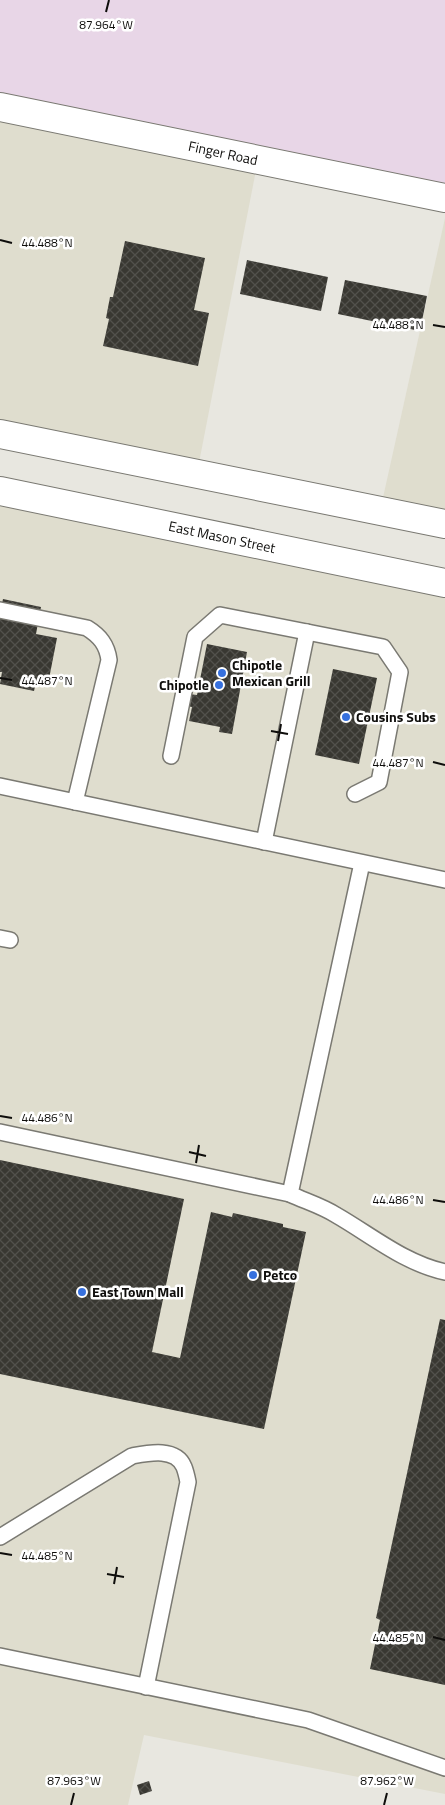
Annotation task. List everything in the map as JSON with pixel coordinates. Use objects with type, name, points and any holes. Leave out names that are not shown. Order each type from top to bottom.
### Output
[{"type":"main road","name":"Finger Road","points":[[0,107],[445,198]]},
{"type":"main road","points":[[0,434],[445,524]]},
{"type":"main road","name":"East Mason Street","points":[[0,491],[445,583]]},
{"type":"lane","points":[[0,610],[87,628],[96,633],[108,649],[109,660],[75,802]]},
{"type":"lane","points":[[171,756],[196,637],[220,615],[383,647],[400,672],[379,782],[355,794]]},
{"type":"lane","points":[[264,842],[307,632]]},
{"type":"lane","points":[[0,786],[445,880]]},
{"type":"lane","points":[[290,1194],[362,863]]},
{"type":"lane","points":[[0,1132],[290,1194],[335,1214],[382,1245],[421,1264],[445,1272]]},
{"type":"lane","points":[[0,1537],[132,1456],[152,1452],[171,1454],[183,1464],[188,1482],[146,1687]]},
{"type":"lane","points":[[0,1656],[308,1720],[445,1768]]},
{"type":"shaded area","points":[[0,0],[445,0],[445,198],[0,107]]},
{"type":"shaded area","points":[[0,107],[258,160],[197,473],[0,434]]},
{"type":"shaded area","points":[[445,218],[445,524],[380,511]]},
{"type":"shaded area","points":[[0,491],[445,583],[445,1794],[144,1735],[128,1805],[0,1805]]},
{"type":"building","points":[[125,241],[205,258],[194,310],[209,313],[198,366],[103,346],[109,319],[106,318],[110,297],[113,297]]},
{"type":"building","points":[[247,260],[328,277],[321,311],[240,294]]},
{"type":"building","points":[[345,280],[427,296],[420,331],[338,314]]},
{"type":"building","points":[[3,599],[41,607],[36,634],[57,638],[48,684],[36,682],[34,691],[0,684],[2,672],[0,672],[0,613]]},
{"type":"building","name":"Chipotle Mexican Grill","points":[[207,644],[247,652],[232,734],[219,732],[220,727],[189,721],[192,707],[187,706],[189,694],[197,695]]},
{"type":"building","name":"Cousins Subs","points":[[333,669],[377,678],[359,764],[315,755]]},
{"type":"building","name":"East Town Mall","points":[[0,1160],[184,1199],[152,1352],[180,1358],[211,1212],[232,1217],[233,1213],[283,1224],[283,1227],[306,1232],[264,1429],[0,1374]]},
{"type":"building","points":[[440,1319],[445,1320],[445,1685],[370,1669],[380,1620],[376,1618]]},
{"type":"building","points":[[149,1781],[152,1791],[140,1795],[137,1785]]},
{"type":"place","name":"Chipotle Mexican Grill","points":[[222,673]]},
{"type":"place","name":"Chipotle","points":[[219,685]]},
{"type":"place","name":"Cousins Subs","points":[[346,717]]},
{"type":"place","name":"Petco","points":[[253,1275]]},
{"type":"place","name":"East Town Mall","points":[[82,1292]]}]
